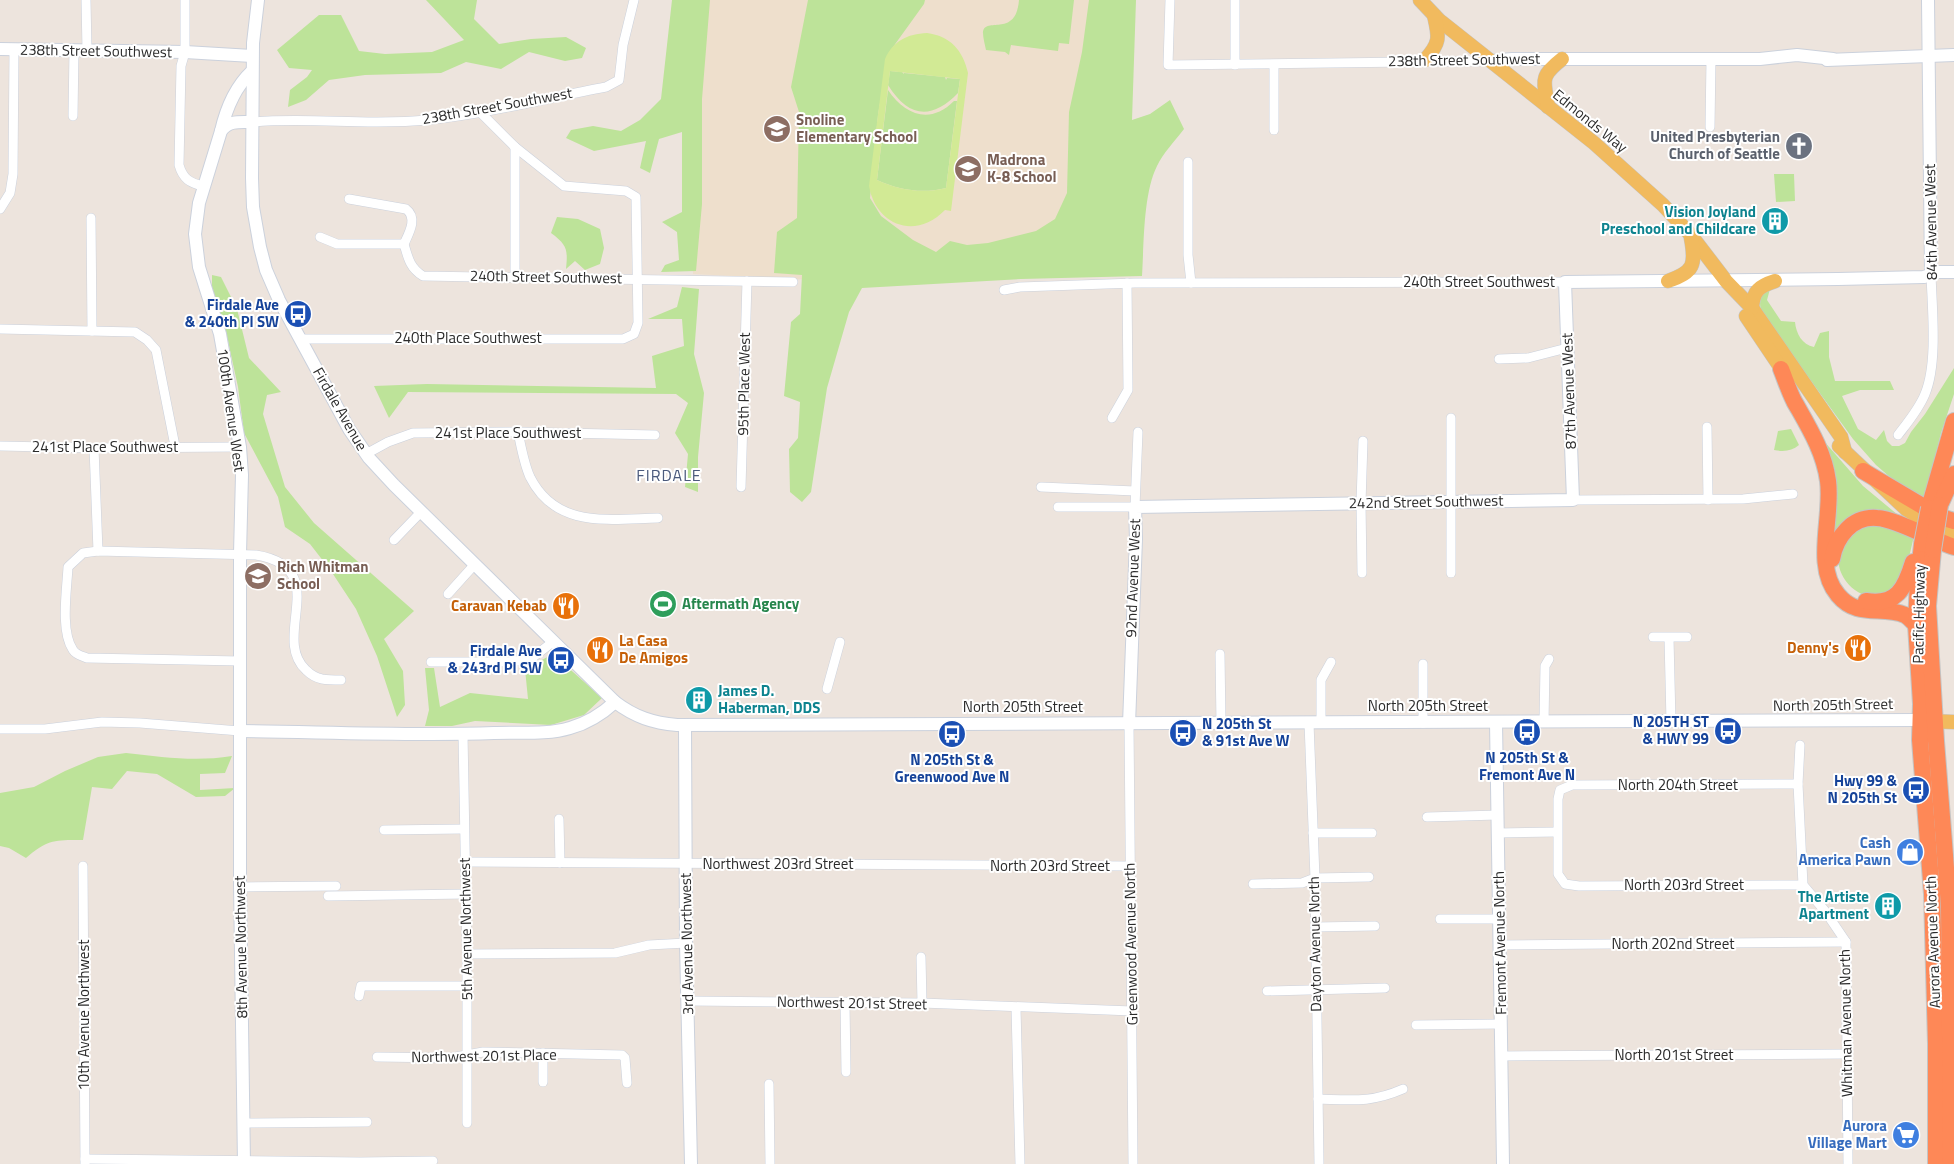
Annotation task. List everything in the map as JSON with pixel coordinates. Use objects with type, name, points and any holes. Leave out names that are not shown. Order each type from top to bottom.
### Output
[{"type":"highway","points":[[1781,369],[1794,400],[1816,442],[1826,470],[1829,492],[1825,563],[1827,575],[1832,586],[1846,603],[1856,609],[1896,613],[1907,616],[1916,625]]},
{"type":"highway","name":"Pacific Highway","points":[[1928,721],[1916,625],[1918,580],[1928,547],[1954,421]]},
{"type":"highway","name":"Pacific Highway","points":[[1936,503],[1954,454]]},
{"type":"highway","points":[[1863,471],[1941,517],[1954,521]]},
{"type":"highway","points":[[1936,503],[1954,474]]},
{"type":"highway","points":[[1928,547],[1916,551],[1905,584],[1899,592],[1883,602],[1864,601],[1853,597],[1844,591],[1836,580],[1832,569],[1832,558],[1838,540],[1849,527],[1866,518],[1888,520],[1933,540],[1954,546]]},
{"type":"highway","name":"Pacific Highway","points":[[1928,547],[1928,721]]},
{"type":"highway","name":"Aurora Avenue North","points":[[1928,721],[1920,740],[1932,894],[1934,946],[1936,1164]]},
{"type":"highway","name":"Aurora Avenue North","points":[[1928,721],[1949,906],[1952,1164]]},
{"type":"main road","name":"Edmonds Way","points":[[1420,0],[1434,15],[1594,143],[1650,192],[1690,234],[1726,281],[1752,308],[1841,437],[1845,452]]},
{"type":"main road","points":[[1425,60],[1434,50],[1439,36],[1434,15]]},
{"type":"main road","points":[[1548,107],[1544,82],[1546,72],[1562,59]]},
{"type":"main road","points":[[1668,281],[1682,276],[1692,267],[1694,253],[1690,234]]},
{"type":"main road","name":"Edmonds Way","points":[[1726,281],[1744,313],[1781,369],[1837,445],[1906,509],[1944,532],[1954,535]]},
{"type":"main road","points":[[1752,308],[1754,293],[1758,288],[1775,281]]},
{"type":"main road","name":"North 205th Street","points":[[1928,721],[1954,722]]},
{"type":"main road","points":[[1934,946],[1942,956],[1943,980],[1951,991]]},
{"type":"street","points":[[73,116],[86,0]]},
{"type":"street","points":[[186,0],[185,52],[181,66],[180,165],[183,175],[197,185]]},
{"type":"street","points":[[252,56],[258,0]]},
{"type":"street","name":"238th Street Southwest","points":[[253,122],[392,122],[427,120],[480,112],[606,87],[620,80],[623,45],[634,0]]},
{"type":"street","name":"238th Street Southwest","points":[[1170,0],[1168,65],[1425,60],[1760,59],[1797,55],[1833,59],[1954,55]]},
{"type":"street","points":[[1235,65],[1236,0]]},
{"type":"street","name":"84th Avenue West","points":[[1898,435],[1914,415],[1926,393],[1930,378],[1932,356],[1928,0]]},
{"type":"street","name":"238th Street Southwest","points":[[0,49],[185,52],[252,56]]},
{"type":"street","points":[[0,210],[10,192],[14,174],[14,50]]},
{"type":"street","name":"Firdale Avenue","points":[[252,56],[253,207],[260,247],[273,285],[349,429],[366,454],[421,512],[615,702],[642,719],[660,723],[685,724]]},
{"type":"street","points":[[1710,127],[1712,59]]},
{"type":"street","points":[[1274,64],[1274,130]]},
{"type":"street","name":"100th Avenue West","points":[[240,731],[242,475],[240,448],[220,334],[197,255],[195,228],[197,185],[221,131],[225,114],[241,81],[252,71]]},
{"type":"street","points":[[480,112],[515,147],[564,186],[626,190],[636,197],[638,278]]},
{"type":"street","points":[[221,131],[232,122],[253,122]]},
{"type":"street","points":[[515,147],[515,277]]},
{"type":"street","points":[[1188,162],[1188,255],[1191,283]]},
{"type":"street","points":[[320,237],[337,244],[404,244],[413,218],[411,212],[349,199]]},
{"type":"street","points":[[91,218],[92,331]]},
{"type":"street","name":"240th Street Southwest","points":[[404,244],[414,270],[423,276],[793,282]]},
{"type":"street","name":"240th Street Southwest","points":[[1004,290],[1020,286],[1127,283],[1775,281],[1924,277],[1938,272],[1954,272]]},
{"type":"street","name":"240th Place Southwest","points":[[300,339],[623,339],[634,334],[638,323],[638,278]]},
{"type":"street","name":"95th Place West","points":[[742,487],[747,281]]},
{"type":"street","name":"87th Avenue West","points":[[1565,282],[1573,500]]},
{"type":"street","points":[[1112,418],[1128,390],[1127,283]]},
{"type":"street","points":[[0,329],[135,332],[147,340],[156,350],[175,446]]},
{"type":"street","points":[[1499,359],[1528,358],[1567,348]]},
{"type":"street","points":[[1450,418],[1451,573]]},
{"type":"street","points":[[1707,427],[1708,500]]},
{"type":"street","points":[[518,432],[530,476],[540,493],[554,507],[576,516],[595,519],[658,518]]},
{"type":"street","name":"241st Place Southwest","points":[[366,454],[388,442],[413,433],[518,432],[655,435]]},
{"type":"street","name":"92nd Avenue West","points":[[1129,724],[1138,432]]},
{"type":"street","points":[[1362,573],[1361,503],[1363,441]]},
{"type":"street","name":"241st Place Southwest","points":[[0,446],[240,448]]},
{"type":"street","points":[[94,448],[98,551]]},
{"type":"street","points":[[1041,487],[1135,491]]},
{"type":"street","name":"242nd Street Southwest","points":[[1058,507],[1450,501],[1743,500],[1793,494]]},
{"type":"street","points":[[394,540],[421,512]]},
{"type":"street","points":[[240,660],[87,658],[79,655],[73,651],[66,622],[68,567],[83,553],[98,551],[240,554],[267,557],[278,561],[290,573],[297,585],[294,636],[297,658],[302,666],[314,676],[322,679],[342,680]]},
{"type":"street","points":[[448,594],[475,564]]},
{"type":"street","points":[[1653,638],[1687,638]]},
{"type":"street","points":[[1669,638],[1670,722]]},
{"type":"street","points":[[431,662],[511,662],[532,658],[554,641]]},
{"type":"street","points":[[827,689],[840,642]]},
{"type":"street","points":[[1220,654],[1220,724]]},
{"type":"street","points":[[1544,722],[1545,666],[1549,659]]},
{"type":"street","name":"Dayton Avenue North","points":[[1319,1164],[1313,833],[1315,723],[1321,680],[1331,662]]},
{"type":"street","points":[[1423,664],[1423,723]]},
{"type":"street","points":[[0,729],[45,729],[102,722],[240,731],[463,734],[553,731],[569,729],[602,714],[615,702]]},
{"type":"street","name":"North 205th Street","points":[[685,724],[1928,721]]},
{"type":"street","name":"Fremont Avenue North","points":[[1496,722],[1503,1164]]},
{"type":"street","name":"3rd Avenue Northwest","points":[[685,724],[686,943],[691,1164]]},
{"type":"street","name":"Greenwood Avenue North","points":[[1129,724],[1133,1164]]},
{"type":"street","name":"8th Avenue Northwest","points":[[240,731],[244,1163]]},
{"type":"street","name":"5th Avenue Northwest","points":[[463,734],[468,986],[467,1123]]},
{"type":"street","points":[[1800,745],[1798,784],[1803,885]]},
{"type":"street","name":"North 204th Street","points":[[1557,832],[1560,790],[1572,785],[1798,784]]},
{"type":"street","points":[[1427,817],[1498,815]]},
{"type":"street","points":[[559,819],[560,863]]},
{"type":"street","points":[[384,830],[464,829]]},
{"type":"street","points":[[1498,833],[1557,832]]},
{"type":"street","name":"North 203rd Street","points":[[1557,832],[1558,874],[1565,884],[1579,886],[1803,885]]},
{"type":"street","points":[[1313,833],[1372,833]]},
{"type":"street","name":"Northwest 203rd Street","points":[[466,862],[971,865]]},
{"type":"street","name":"North 203rd Street","points":[[971,865],[1130,866]]},
{"type":"street","name":"10th Avenue Northwest","points":[[83,866],[85,1161]]},
{"type":"street","points":[[1253,884],[1302,883],[1315,878],[1369,877]]},
{"type":"street","name":"Whitman Avenue North","points":[[1803,885],[1825,911],[1846,942],[1848,1164]]},
{"type":"street","points":[[240,887],[336,886]]},
{"type":"street","points":[[328,896],[467,894]]},
{"type":"street","points":[[1440,919],[1499,919]]},
{"type":"street","points":[[1315,927],[1375,926]]},
{"type":"street","name":"North 202nd Street","points":[[1500,945],[1846,942]]},
{"type":"street","points":[[467,954],[615,953],[649,945],[686,943]]},
{"type":"street","points":[[920,958],[922,1003]]},
{"type":"street","points":[[359,996],[361,986],[468,986]]},
{"type":"street","points":[[1267,991],[1385,988]]},
{"type":"street","name":"Northwest 201st Street","points":[[688,1001],[922,1003],[1016,1008]]},
{"type":"street","points":[[845,1002],[846,1072]]},
{"type":"street","points":[[1020,1164],[1016,1008],[1132,1011]]},
{"type":"street","points":[[1416,1025],[1501,1024]]},
{"type":"street","name":"Northwest 201st Place","points":[[376,1057],[450,1058],[483,1052],[622,1055],[625,1058],[627,1083]]},
{"type":"street","points":[[543,1053],[543,1082]]},
{"type":"street","name":"North 201st Street","points":[[1501,1056],[1846,1054]]},
{"type":"street","points":[[769,1084],[770,1164]]},
{"type":"street","points":[[1318,1099],[1371,1100],[1385,1097],[1403,1089]]},
{"type":"street","points":[[243,1123],[367,1122]]},
{"type":"street","points":[[85,1161],[244,1163],[433,1161]]},
{"type":"shaded area","points":[[696,0],[1110,0],[1069,261],[814,280],[693,274]]},
{"type":"green space","points":[[426,0],[477,0],[474,19],[499,44],[531,39],[566,37],[586,48],[582,58],[565,61],[529,52],[501,69],[466,62],[441,73],[365,75],[329,80],[306,100],[288,107],[290,90],[307,77],[312,70],[289,68],[277,50],[319,15],[341,15],[359,51],[385,54],[432,52],[464,40]]},
{"type":"green space","points":[[672,0],[710,0],[702,99],[702,204],[696,271],[661,272],[665,265],[679,260],[677,232],[662,222],[682,212],[682,132],[659,139],[650,173],[640,168],[646,141],[594,151],[566,138],[571,130],[593,126],[621,131],[640,120],[661,99]]},
{"type":"green space","points":[[808,0],[925,0],[888,54],[878,115],[870,198],[881,216],[913,240],[936,252],[950,241],[967,245],[988,243],[1036,231],[1055,219],[1067,193],[1069,112],[1082,52],[1089,0],[1136,0],[1132,120],[1150,114],[1170,100],[1184,129],[1162,156],[1152,177],[1145,220],[1142,276],[1021,279],[862,288],[849,312],[827,388],[811,492],[802,502],[790,492],[789,449],[798,438],[800,402],[784,396],[791,322],[800,314],[802,275],[774,273],[777,232],[797,218],[799,112],[791,87]]},
{"type":"green space","points":[[1019,0],[1074,0],[1069,44],[1059,43],[1058,51],[1011,45],[1009,55],[1005,52],[986,50],[983,35],[985,28],[1007,23],[1012,19],[1017,12]]},
{"type":"green space","points":[[927,33],[949,41],[963,57],[968,73],[951,211],[945,210],[934,219],[922,225],[910,226],[888,219],[873,200],[869,186],[885,59],[892,47],[897,43],[913,35]],"holes":[[[890,71],[960,79],[946,188],[919,191],[877,180]]]},
{"type":"green space","points":[[890,71],[945,77],[946,80],[947,78],[960,79],[958,93],[938,108],[929,111],[912,109],[896,96],[888,85]]},
{"type":"green space","points":[[888,90],[902,106],[918,114],[936,113],[957,101],[946,188],[919,191],[877,180]]},
{"type":"green space","points":[[1774,174],[1794,174],[1795,201],[1776,202]]},
{"type":"green space","points":[[557,217],[578,219],[600,229],[604,248],[600,264],[585,270],[575,261],[566,269],[567,257],[565,248],[551,233]]},
{"type":"green space","points":[[212,275],[221,277],[237,309],[249,358],[281,392],[267,395],[263,414],[285,487],[314,523],[414,611],[384,639],[403,671],[405,705],[397,717],[377,656],[356,609],[331,571],[310,544],[285,527],[278,497],[244,433],[238,387],[228,341],[212,297]]},
{"type":"green space","points":[[682,287],[699,289],[694,354],[704,393],[698,457],[698,492],[685,487],[688,454],[675,433],[688,403],[676,394],[408,392],[389,418],[374,386],[427,384],[656,388],[652,356],[684,346],[682,319],[648,319],[677,307]]},
{"type":"green space","points":[[1770,289],[1767,300],[1781,321],[1795,322],[1798,334],[1806,344],[1814,347],[1820,333],[1829,331],[1829,357],[1835,381],[1890,381],[1894,390],[1860,390],[1842,396],[1858,429],[1876,440],[1884,430],[1887,441],[1892,446],[1899,446],[1905,443],[1954,368],[1954,394],[1941,433],[1924,501],[1898,484],[1876,465],[1853,439],[1762,313],[1761,299]]},
{"type":"green space","points":[[1791,429],[1799,445],[1788,451],[1774,450],[1778,431]]},
{"type":"green space","points":[[1823,440],[1863,486],[1898,515],[1833,537]]},
{"type":"green space","points":[[1870,522],[1914,536],[1907,564],[1901,578],[1893,589],[1883,595],[1872,596],[1862,594],[1853,588],[1840,571],[1838,560],[1844,539]]},
{"type":"green space","points":[[553,654],[602,698],[584,715],[551,725],[475,721],[452,726],[425,726],[429,710],[425,668],[434,668],[440,707],[470,693],[528,699],[525,669]]},
{"type":"green space","points":[[126,753],[192,759],[232,756],[225,773],[200,774],[200,790],[235,788],[225,796],[196,797],[157,774],[127,771],[112,789],[92,787],[83,840],[52,842],[40,847],[26,858],[9,848],[0,846],[0,793],[34,787],[98,757]]},
{"type":"place","name":"Snoline Elementary School","points":[[777,129]]},
{"type":"place","name":"United Presbyterian Church of Seattle","points":[[1799,146]]},
{"type":"place","name":"Madrona K-8 School","points":[[968,169]]},
{"type":"place","name":"Vision Joyland Preschool and Childcare","points":[[1775,221]]},
{"type":"place","name":"Firdale Ave & 240th Pl SW","points":[[298,314]]},
{"type":"place","name":"Rich Whitman School","points":[[258,576]]},
{"type":"place","name":"Aftermath Agency","points":[[663,604]]},
{"type":"place","name":"Caravan Kebab","points":[[566,606]]},
{"type":"place","name":"Denny's","points":[[1858,648]]},
{"type":"place","name":"La Casa De Amigos","points":[[600,650]]},
{"type":"place","name":"Firdale Ave & 243rd Pl SW","points":[[561,660]]},
{"type":"place","name":"James D. Haberman, DDS","points":[[699,700]]},
{"type":"place","name":"N 205TH ST & HWY 99","points":[[1728,731]]},
{"type":"place","name":"N 205th St & Fremont Ave N","points":[[1527,732]]},
{"type":"place","name":"N 205th St & 91st Ave W","points":[[1183,733]]},
{"type":"place","name":"N 205th St & Greenwood Ave N","points":[[952,734]]},
{"type":"place","name":"Hwy 99 & N 205th St","points":[[1916,790]]},
{"type":"place","name":"Cash America Pawn","points":[[1910,852]]},
{"type":"place","name":"The Artiste Apartment","points":[[1888,906]]},
{"type":"place","name":"Aurora Village Mart","points":[[1906,1135]]},
{"type":"district","name":"FIRDALE","points":[[669,475]]}]
